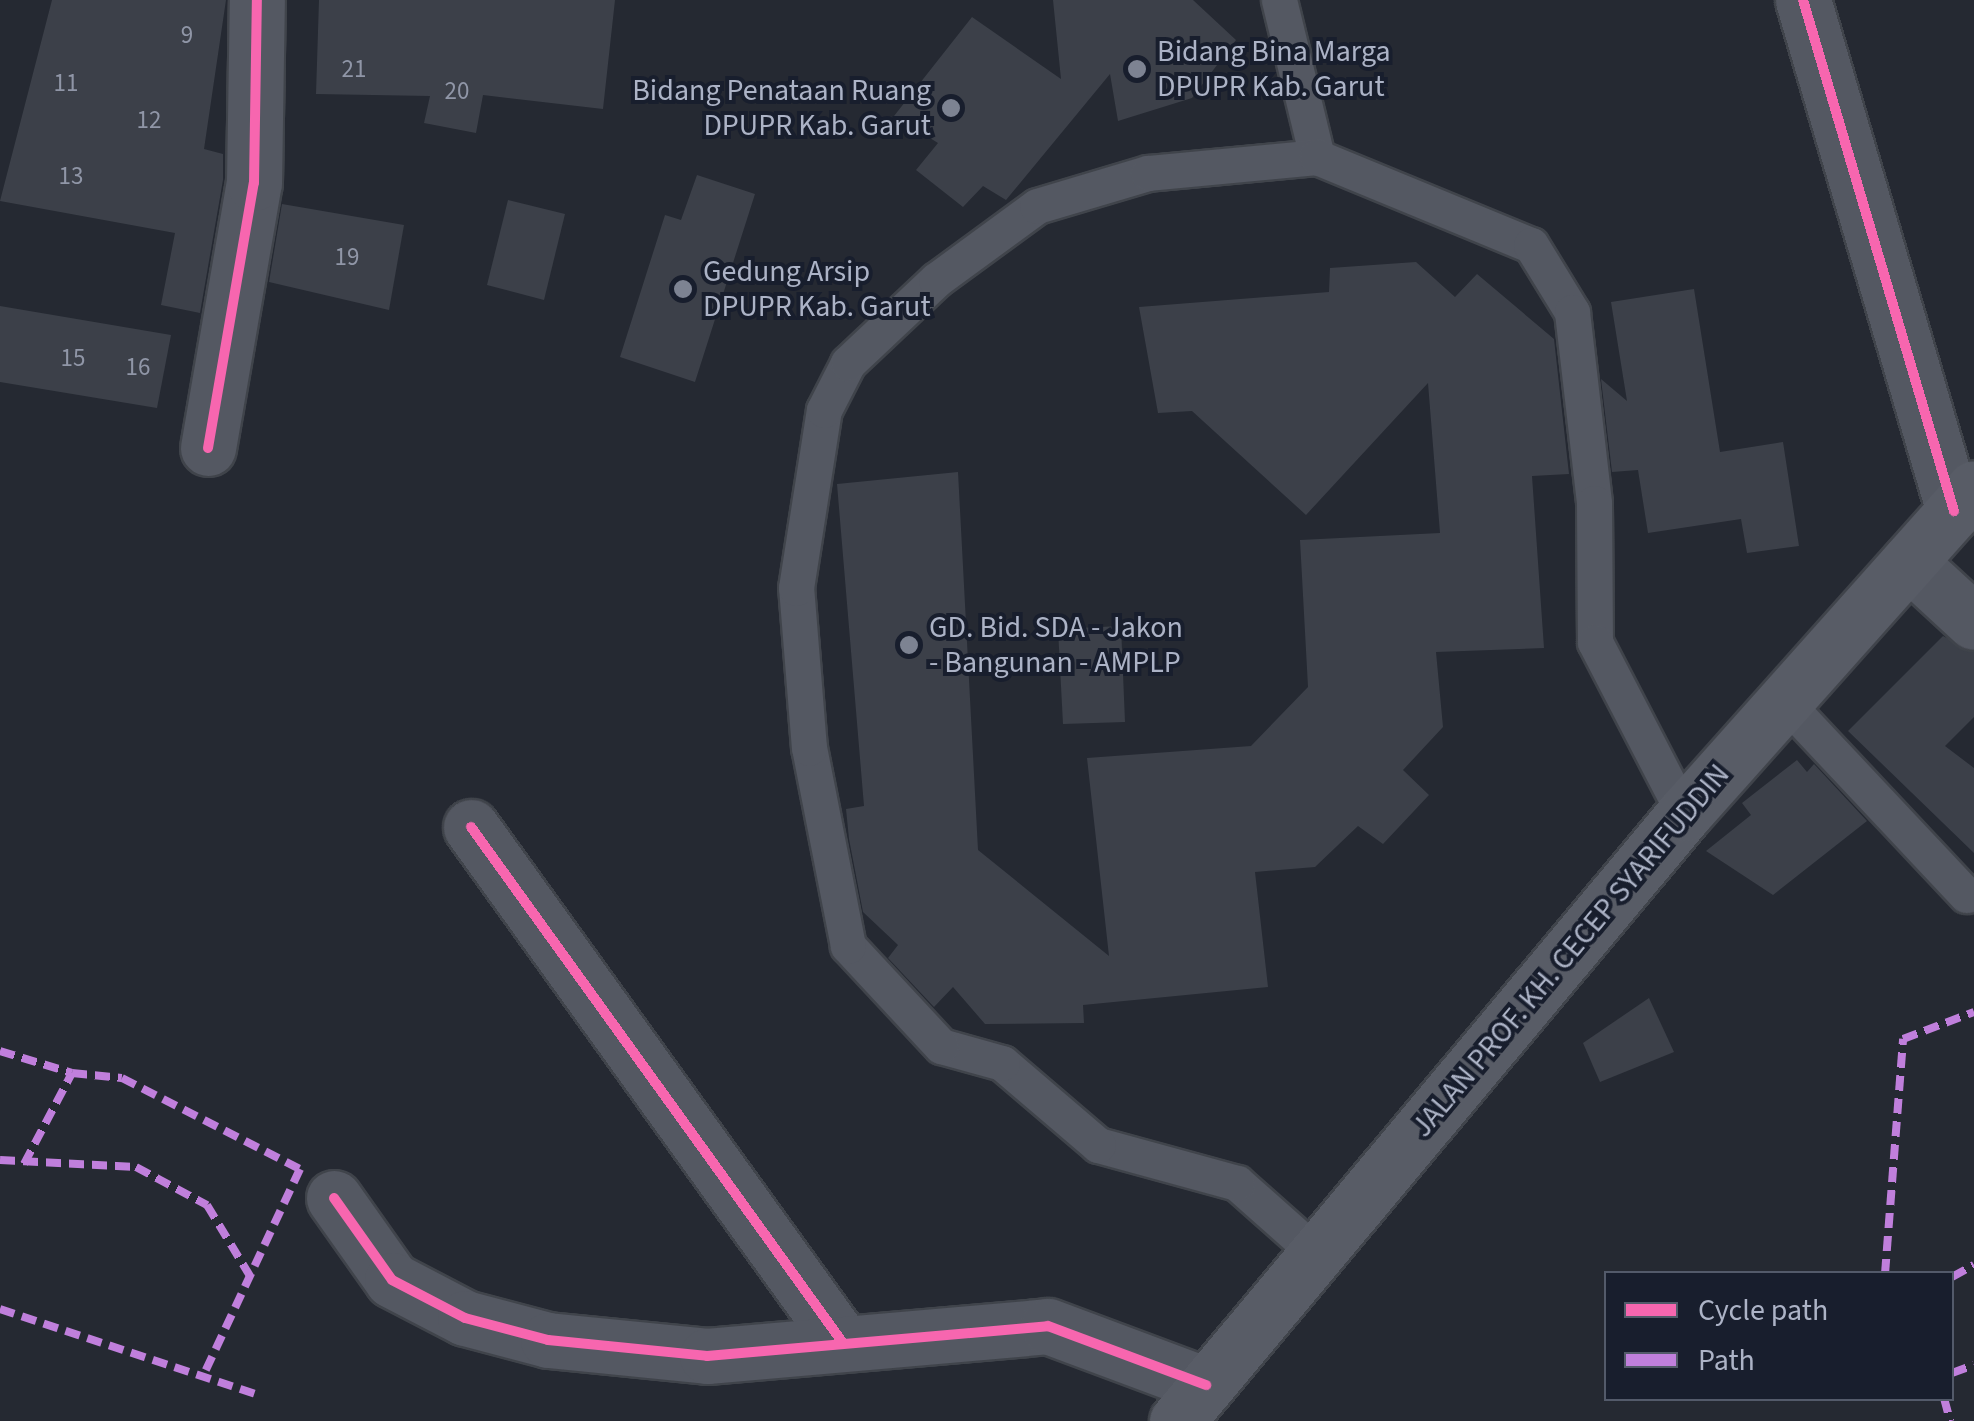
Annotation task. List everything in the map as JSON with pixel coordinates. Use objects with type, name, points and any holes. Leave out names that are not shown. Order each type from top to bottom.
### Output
[{"type":"main road","name":"JALAN PROF. KH. CECEP SYARIFUDDIN","points":[[1191,1403],[1684,814],[1964,500]]},
{"type":"street","points":[[208,448],[254,183],[257,0]]},
{"type":"street","points":[[1803,0],[1964,500]]},
{"type":"street","points":[[1909,562],[1974,622]]},
{"type":"street","points":[[471,827],[844,1343]]},
{"type":"street","points":[[334,1198],[392,1280],[465,1318],[625,1352],[708,1356],[1048,1326],[1191,1403]]},
{"type":"lane","points":[[1279,0],[1317,156]]},
{"type":"lane","points":[[1317,1254],[1237,1183],[1098,1145],[1002,1063],[940,1046],[848,946],[809,748],[796,588],[824,410],[848,362],[936,280],[1037,206],[1148,174],[1317,156],[1472,213],[1531,244],[1560,282],[1572,312],[1594,503],[1595,642],[1684,814]]},
{"type":"lane","points":[[1785,702],[1966,894]]},
{"type":"building","points":[[52,0],[226,0],[204,149],[223,154],[223,180],[200,313],[161,305],[175,233],[0,201]]},
{"type":"building","points":[[319,0],[615,0],[603,109],[483,95],[476,133],[424,123],[430,96],[316,94]]},
{"type":"building","points":[[1053,0],[1193,0],[1236,40],[1192,98],[1118,121],[1110,74],[1006,200],[983,186],[963,207],[916,170],[938,143],[894,116],[972,17],[1061,79]]},
{"type":"building","name":"Gedung Arsip DPUPR Kab. Garut","points":[[697,175],[755,194],[695,382],[620,357],[665,215],[681,220]]},
{"type":"building","points":[[508,200],[565,214],[544,300],[487,285]]},
{"type":"building","points":[[282,204],[404,225],[389,310],[269,282]]},
{"type":"building","points":[[1416,262],[1455,297],[1477,274],[1554,339],[1569,474],[1532,476],[1544,648],[1436,652],[1443,727],[1403,770],[1429,795],[1383,844],[1358,826],[1315,867],[1255,872],[1268,987],[1083,1005],[1084,1023],[985,1024],[953,987],[934,1007],[888,958],[898,945],[863,912],[849,839],[846,809],[864,806],[837,484],[958,472],[978,850],[1109,956],[1087,758],[1251,746],[1308,687],[1300,540],[1440,533],[1428,383],[1306,515],[1192,411],[1158,413],[1139,307],[1329,292],[1330,268]]},
{"type":"building","points":[[1694,289],[1720,452],[1783,442],[1799,546],[1747,553],[1741,519],[1648,533],[1638,470],[1612,472],[1601,379],[1627,401],[1611,302]]},
{"type":"building","points":[[0,306],[171,335],[157,408],[0,382]]},
{"type":"building","points":[[1121,626],[1125,722],[1063,724],[1058,629]]},
{"type":"building","points":[[1943,636],[1974,652],[1974,717],[1945,746],[1974,768],[1974,853],[1848,731]]},
{"type":"building","points":[[1797,760],[1807,772],[1814,764],[1867,821],[1773,895],[1706,851],[1751,815],[1742,803]]},
{"type":"building","points":[[1649,998],[1674,1052],[1600,1082],[1583,1043]]},
{"type":"marked path","points":[[1885,1271],[1903,1039],[1974,1012]]},
{"type":"marked path","points":[[0,1051],[72,1073]]},
{"type":"marked path","points":[[24,1164],[72,1073],[122,1078],[300,1169],[203,1376]]},
{"type":"marked path","points":[[0,1160],[136,1167],[207,1205],[250,1276]]},
{"type":"marked path","points":[[1954,1276],[1974,1265]]},
{"type":"marked path","points":[[0,1309],[256,1394]]},
{"type":"marked path","points":[[1954,1372],[1974,1365]]},
{"type":"marked path","points":[[1945,1401],[1950,1421]]},
{"type":"cycle path","points":[[208,448],[254,183],[257,0]]},
{"type":"cycle path","points":[[1803,0],[1954,511]]},
{"type":"cycle path","points":[[471,827],[843,1343]]},
{"type":"cycle path","points":[[334,1198],[392,1280],[465,1318],[548,1340],[707,1356],[1048,1326],[1206,1385]]},
{"type":"place","name":"Bidang Bina Marga DPUPR Kab. Garut","points":[[1137,69]]},
{"type":"place","name":"Bidang Penataan Ruang DPUPR Kab. Garut","points":[[951,108]]},
{"type":"place","name":"Gedung Arsip DPUPR Kab. Garut","points":[[683,289]]},
{"type":"place","name":"GD. Bid. SDA - Jakon - Bangunan - AMPLP","points":[[909,645]]}]
